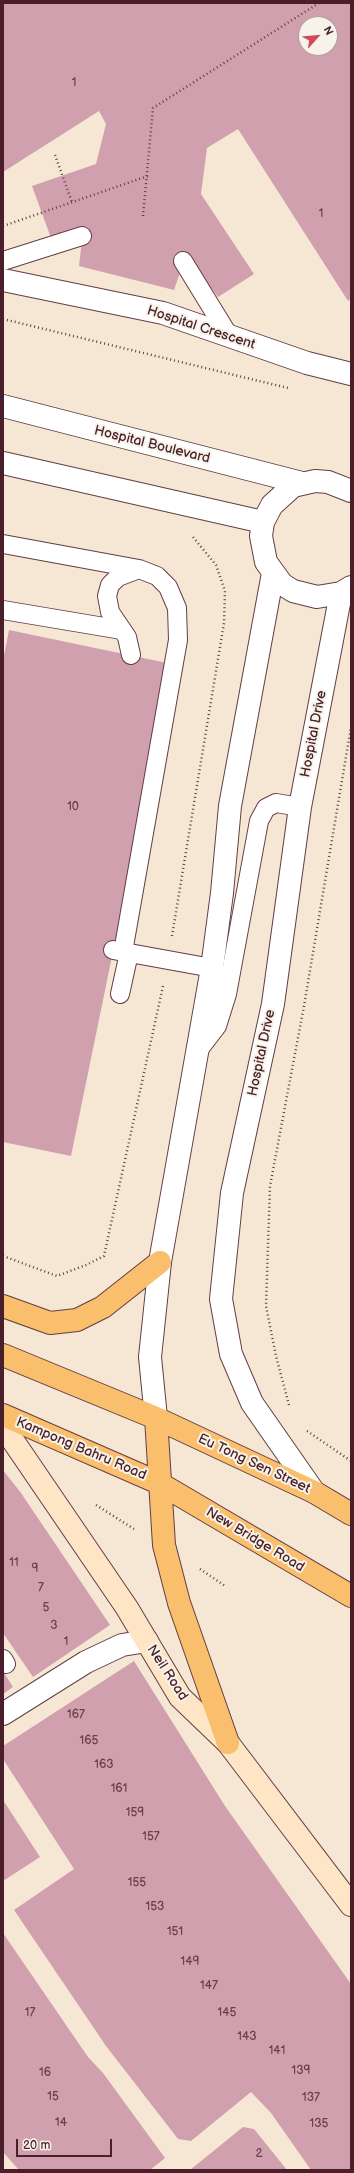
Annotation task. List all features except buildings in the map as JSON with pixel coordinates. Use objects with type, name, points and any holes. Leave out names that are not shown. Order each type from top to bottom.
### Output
[{"type":"main road","points":[[3,1306],[50,1323],[77,1320],[103,1307],[160,1262]]},
{"type":"main road","points":[[3,1355],[156,1418],[164,1545],[179,1603],[228,1743]]},
{"type":"main road","name":"Kampong Bahru Road","points":[[3,1415],[159,1483]]},
{"type":"main road","name":"Eu Tong Sen Street","points":[[156,1418],[314,1492],[351,1514]]},
{"type":"main road","name":"Neil Road","points":[[3,1426],[118,1595],[180,1697],[228,1743],[351,1905]]},
{"type":"main road","name":"New Bridge Road","points":[[159,1483],[351,1596]]},
{"type":"street","name":"Hospital Crescent","points":[[3,280],[163,314],[307,363],[351,374]]},
{"type":"street","name":"Hospital Boulevard","points":[[3,406],[302,483]]},
{"type":"street","points":[[3,463],[263,522]]},
{"type":"street","points":[[346,590],[317,597],[293,591],[282,584],[272,574],[262,549],[263,522],[267,513],[278,498],[293,486],[315,481],[328,482],[351,491]]},
{"type":"street","points":[[156,1418],[150,1357],[160,1262],[195,1054],[212,968],[222,893],[230,806],[272,574]]},
{"type":"street","name":"Hospital Drive","points":[[314,1492],[252,1402],[231,1354],[221,1299],[232,1193],[273,1004],[300,807],[346,590]]},
{"type":"street","points":[[3,1714],[86,1662],[122,1645],[146,1641]]},
{"type":"lane","points":[[3,261],[82,236]]},
{"type":"lane","points":[[184,261],[229,336]]},
{"type":"lane","points":[[3,544],[139,569],[157,576],[168,587],[177,608],[178,640],[122,952],[120,994]]},
{"type":"lane","points":[[131,655],[127,637],[110,612],[107,596],[110,586],[118,577],[139,569]]},
{"type":"lane","points":[[3,610],[122,630]]},
{"type":"lane","points":[[195,1054],[217,1026],[228,994],[259,821],[266,808],[276,802],[300,807]]},
{"type":"lane","points":[[122,952],[212,968]]},
{"type":"path","points":[[143,216],[154,108],[319,3]]},
{"type":"path","points":[[55,155],[72,202]]},
{"type":"path","points":[[3,226],[148,176]]},
{"type":"path","points":[[3,318],[289,388]]},
{"type":"path","points":[[290,1407],[276,1356],[266,1306],[270,1186],[304,1006],[351,727]]},
{"type":"path","points":[[3,1256],[57,1276],[86,1266]]},
{"type":"path","points":[[306,1430],[351,1462]]}]
